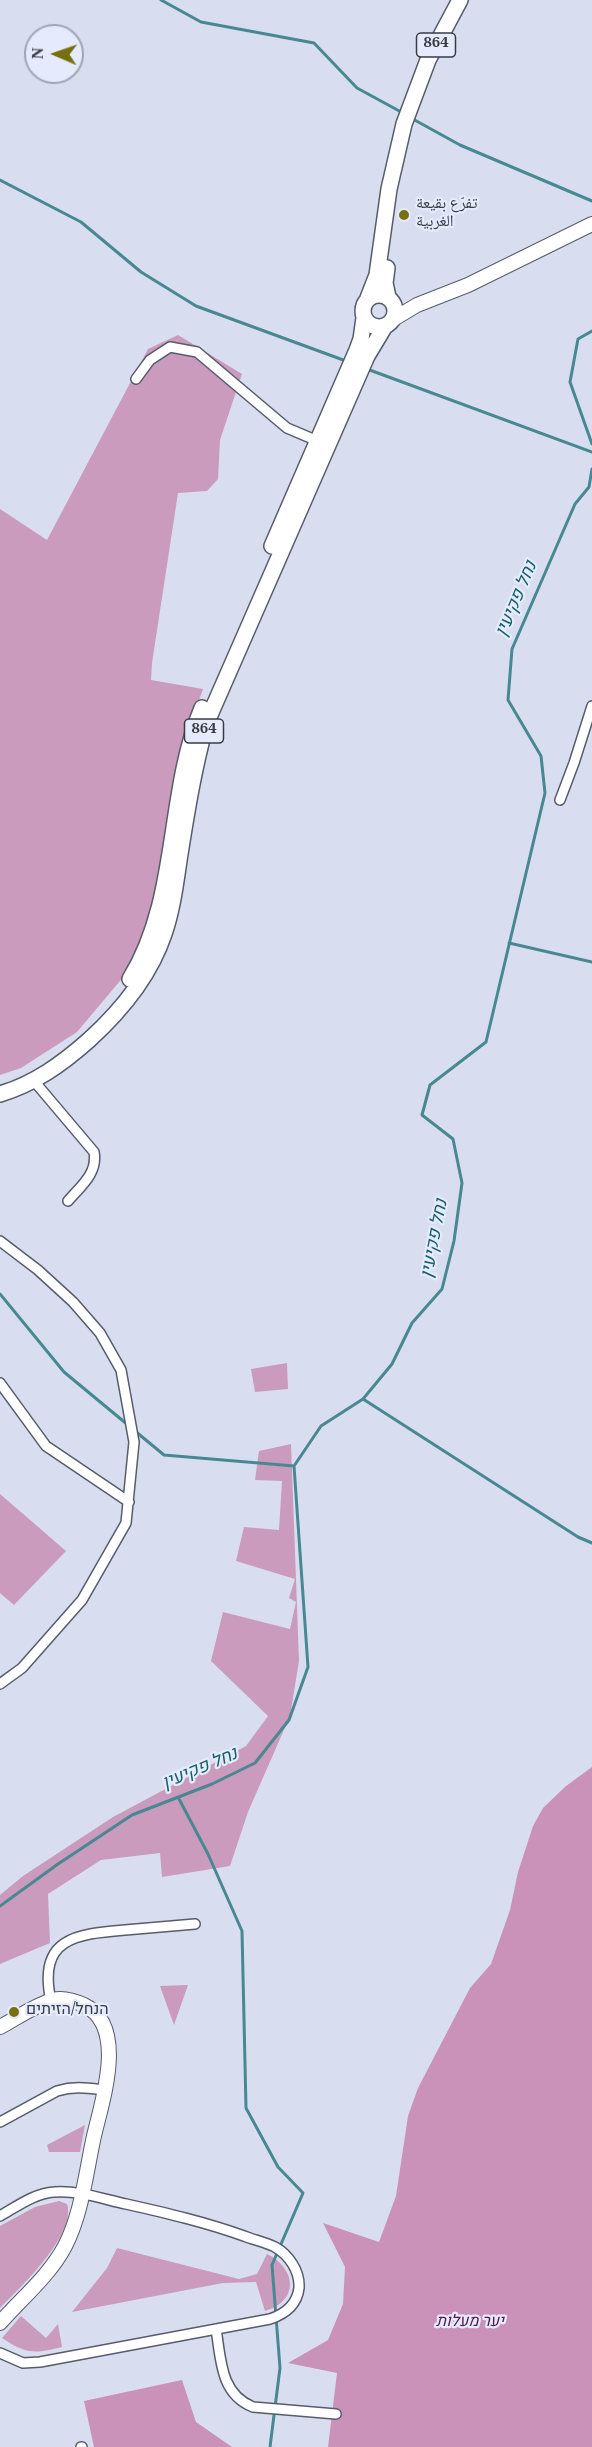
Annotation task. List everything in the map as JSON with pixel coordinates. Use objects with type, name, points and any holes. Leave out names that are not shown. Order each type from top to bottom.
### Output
[{"type":"main road","name":"864","points":[[368,298],[377,275],[397,150],[415,91],[428,60],[460,0]]},
{"type":"main road","name":"864","points":[[390,299],[386,274],[415,91]]},
{"type":"main road","points":[[378,294],[390,299],[395,310],[389,323],[372,326],[364,318],[363,308],[368,298],[378,294]]},
{"type":"main road","name":"864","points":[[0,1086],[40,1068],[88,1030],[114,1001],[141,959],[158,916],[176,802],[192,733],[362,339],[364,318]]},
{"type":"main road","name":"864","points":[[0,1094],[34,1081],[64,1061],[102,1028],[142,980],[158,948],[173,896],[192,781],[206,724],[367,356],[389,323]]},
{"type":"street","points":[[389,323],[417,305],[468,285],[592,224]]},
{"type":"street","points":[[390,299],[404,306],[417,305]]},
{"type":"street","points":[[136,380],[150,360],[170,347],[197,352],[287,428],[317,442],[325,442],[333,432]]},
{"type":"street","points":[[560,800],[592,706]]},
{"type":"street","points":[[34,1081],[94,1152],[95,1169],[68,1201]]},
{"type":"street","points":[[0,1241],[74,1302],[100,1333],[121,1370],[134,1442],[126,1523],[82,1600],[22,1668],[0,1684]]},
{"type":"street","points":[[0,1383],[46,1446],[129,1502]]},
{"type":"street","points":[[51,2001],[48,1985],[50,1964],[61,1946],[70,1939],[89,1933],[195,1924]]},
{"type":"street","points":[[0,2027],[51,2001],[64,1999],[77,2002],[95,2013],[103,2023],[109,2047],[104,2091],[72,2231],[53,2264],[0,2323]]},
{"type":"street","points":[[0,2121],[57,2091],[80,2087],[104,2091]]},
{"type":"street","points":[[0,2216],[34,2198],[51,2192],[81,2194],[207,2223],[275,2247],[285,2255],[297,2271],[299,2284],[298,2296],[292,2306],[281,2315],[270,2319],[31,2363],[14,2360],[0,2353]]},
{"type":"street","points":[[216,2329],[225,2380],[228,2388],[242,2403],[253,2407],[336,2414]]},
{"type":"shaded area","points":[[178,335],[242,374],[220,440],[218,479],[207,491],[178,493],[151,680],[203,689],[186,737],[151,925],[130,969],[77,1032],[21,1068],[0,1075],[0,509],[47,540],[148,349]]},
{"type":"shaded area","points":[[287,1363],[288,1389],[255,1392],[251,1369]]},
{"type":"shaded area","points":[[291,1444],[299,1661],[290,1716],[248,1812],[230,1866],[162,1877],[160,1853],[101,1860],[48,1894],[50,1943],[0,1964],[0,1895],[23,1876],[113,1817],[246,1746],[268,1716],[211,1661],[223,1612],[290,1629],[296,1602],[289,1598],[295,1579],[236,1561],[244,1527],[279,1530],[282,1481],[255,1480],[259,1451]]},
{"type":"shaded area","points":[[0,1494],[66,1551],[14,1605],[0,1593]]},
{"type":"shaded area","points":[[188,1985],[174,2025],[160,1986]]},
{"type":"shaded area","points":[[85,2125],[80,2152],[49,2152],[47,2145]]},
{"type":"shaded area","points":[[59,2201],[67,2204],[68,2216],[64,2230],[45,2260],[0,2308],[0,2226],[35,2207]]},
{"type":"shaded area","points":[[117,2248],[239,2279],[257,2274],[267,2254],[284,2267],[290,2284],[289,2292],[284,2300],[265,2311],[256,2282],[223,2283],[72,2312],[107,2268]]},
{"type":"shaded area","points":[[21,2316],[46,2338],[58,2324],[62,2347],[44,2351],[24,2350],[2,2338]]},
{"type":"green space","name":"יער מעלות","points":[[592,1767],[592,2447],[328,2447],[337,2373],[288,2363],[328,2340],[343,2304],[345,2267],[323,2223],[379,2242],[396,2196],[408,2116],[418,2088],[470,1988],[491,1964],[510,1910],[518,1872],[533,1826],[543,1808],[566,1786]]},
{"type":"green space","points":[[182,2380],[196,2422],[232,2447],[94,2447],[84,2401]]},
{"type":"waterway","points":[[161,0],[201,22],[314,43],[357,88],[403,113]]},
{"type":"waterway","points":[[411,118],[460,145],[592,201]]},
{"type":"waterway","points":[[0,180],[81,222],[141,272],[196,306],[346,361]]},
{"type":"waterway","name":"נחל פקיעין","points":[[592,331],[578,339],[570,382],[592,444]]},
{"type":"waterway","points":[[367,369],[592,452]]},
{"type":"waterway","name":"נחל פקיעין","points":[[0,1906],[132,1815],[212,1784],[255,1763],[289,1720],[308,1667],[294,1466],[321,1426],[363,1399],[392,1364],[412,1323],[442,1289],[454,1241],[462,1183],[453,1139],[422,1115],[430,1085],[486,1042],[545,793],[541,756],[508,700],[512,649],[575,504],[589,487],[592,469]]},
{"type":"waterway","points":[[509,943],[592,962]]},
{"type":"waterway","points":[[0,1294],[64,1372],[128,1425]]},
{"type":"waterway","points":[[363,1399],[578,1537],[592,1543]]},
{"type":"waterway","points":[[135,1431],[164,1455],[294,1466]]},
{"type":"waterway","points":[[178,1797],[208,1854],[242,1931],[246,2108],[278,2167],[303,2193],[272,2265],[280,2368],[270,2447]]},
{"type":"place","name":"تفرّع بقيعة الغربية","points":[[404,215]]},
{"type":"place","name":"הנחל/הזיתים","points":[[14,2012]]}]
